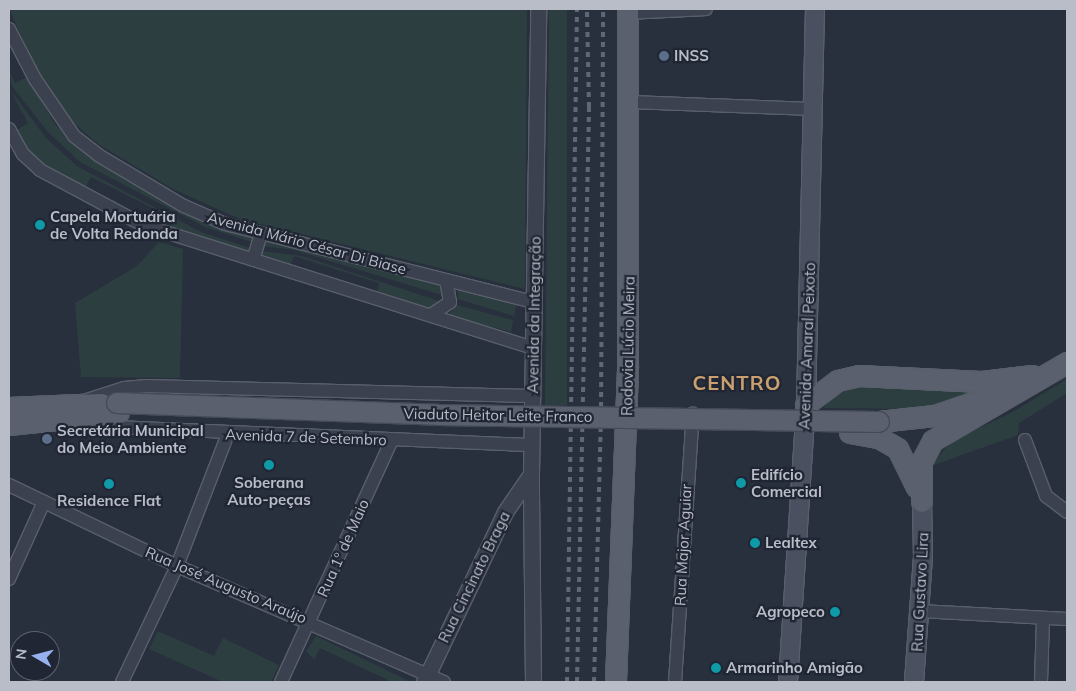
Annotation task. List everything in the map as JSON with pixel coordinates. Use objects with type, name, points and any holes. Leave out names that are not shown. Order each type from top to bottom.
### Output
[{"type":"main road","name":"Avenida Amaral Peixoto","points":[[788,682],[806,411],[815,9]]},
{"type":"main road","name":"Rodovia Lúcio Meira","points":[[616,682],[627,447],[630,102],[628,11]]},
{"type":"main road","points":[[879,430],[958,409],[1033,376],[1067,353]]},
{"type":"main road","points":[[922,502],[922,462],[933,441],[1009,399],[1067,363]]},
{"type":"main road","points":[[806,411],[838,382],[854,377],[982,382],[1033,376]]},
{"type":"main road","points":[[9,408],[68,405],[850,433],[937,424],[1009,399]]},
{"type":"main road","name":"Viaduto Heitor Leite Franco","points":[[117,408],[438,415],[879,430]]},
{"type":"main road","name":"Avenida 7 de Setembro","points":[[9,425],[51,423],[117,408]]},
{"type":"main road","points":[[879,430],[906,459],[922,502]]},
{"type":"main road","name":"Rua Gustavo Lira","points":[[914,682],[920,611],[922,502]]},
{"type":"street","name":"Avenida da Integração","points":[[533,682],[530,474],[538,9]]},
{"type":"street","points":[[628,11],[706,9]]},
{"type":"street","name":"Avenida Mário César Di Biase","points":[[9,28],[55,112],[86,146],[184,206],[225,224],[534,302]]},
{"type":"street","points":[[630,102],[813,109]]},
{"type":"street","name":"Avenida Mário César Di Biase","points":[[9,129],[23,154],[40,170],[105,207],[169,235],[533,348]]},
{"type":"street","points":[[253,260],[262,234]]},
{"type":"street","points":[[431,315],[450,302],[446,280]]},
{"type":"street","points":[[68,405],[124,388],[147,386],[532,396]]},
{"type":"street","name":"Rua Major Aguiar","points":[[675,682],[690,417],[698,413],[806,411]]},
{"type":"street","name":"Avenida 7 de Setembro","points":[[51,423],[108,430],[531,445]]},
{"type":"street","points":[[122,682],[177,566],[228,434]]},
{"type":"street","name":"Rua 1º de Maio","points":[[281,682],[392,440]]},
{"type":"street","points":[[1025,440],[1046,496],[1067,512]]},
{"type":"street","name":"Rua Cincinato Braga","points":[[425,678],[505,512],[530,474]]},
{"type":"street","name":"Rua José Augusto Araújo","points":[[9,485],[177,566],[310,621],[425,678],[444,682]]},
{"type":"street","points":[[9,578],[44,502]]},
{"type":"street","points":[[505,512],[524,505],[532,516]]},
{"type":"street","points":[[920,611],[1067,620]]},
{"type":"street","points":[[1041,682],[1043,619]]},
{"type":"shaded area","points":[[9,9],[527,9],[525,289],[240,219],[173,189],[98,144],[73,122],[37,70]]},
{"type":"shaded area","points":[[549,9],[567,9],[567,405],[545,405]]},
{"type":"shaded area","points":[[9,71],[15,83],[27,77],[55,124],[77,145],[179,210],[254,238],[255,243],[205,227],[80,162],[47,131],[12,86]]},
{"type":"shaded area","points":[[9,88],[46,138],[77,166],[201,232],[253,249],[250,253],[170,229],[174,219],[91,177],[84,190],[64,179],[35,159],[25,147],[17,130],[28,123]]},
{"type":"shaded area","points":[[268,241],[440,284],[445,296],[294,250],[262,246]]},
{"type":"shaded area","points":[[159,242],[183,249],[180,378],[81,377],[75,303],[137,266]]},
{"type":"shaded area","points":[[261,251],[302,256],[442,302],[429,310],[377,293],[379,283],[294,256],[290,266],[261,258]]},
{"type":"shaded area","points":[[458,290],[517,303],[514,316],[458,299]]},
{"type":"shaded area","points":[[457,305],[513,320],[511,332],[448,316]]},
{"type":"shaded area","points":[[1067,379],[1067,393],[1019,423],[1018,435],[931,466],[951,441],[1011,413]]},
{"type":"shaded area","points":[[853,386],[970,391],[972,396],[913,409],[824,408],[827,401]]},
{"type":"shaded area","points":[[158,631],[214,656],[223,638],[279,665],[271,682],[223,682],[149,649]]},
{"type":"shaded area","points":[[316,636],[407,680],[406,682],[392,682],[320,648],[314,660],[306,651]]},
{"type":"railway","points":[[567,682],[577,9]]},
{"type":"railway","points":[[577,682],[589,107],[587,9]]},
{"type":"railway","points":[[594,682],[601,417],[603,9]]},
{"type":"place","name":"INSS","points":[[664,56]]},
{"type":"place","name":"Capela Mortuária de Volta Redonda","points":[[40,225]]},
{"type":"place","name":"Secretária Municipal do Meio Ambiente","points":[[47,439]]},
{"type":"place","name":"Soberana Auto-peças","points":[[269,465]]},
{"type":"place","name":"Edifício Comercial","points":[[741,483]]},
{"type":"place","name":"Residence Flat","points":[[109,484]]},
{"type":"place","name":"Lealtex","points":[[755,543]]},
{"type":"place","name":"Agropeco","points":[[835,612]]},
{"type":"place","name":"Armarinho Amigão","points":[[716,668]]},
{"type":"district","name":"CENTRO","points":[[737,382]]}]
